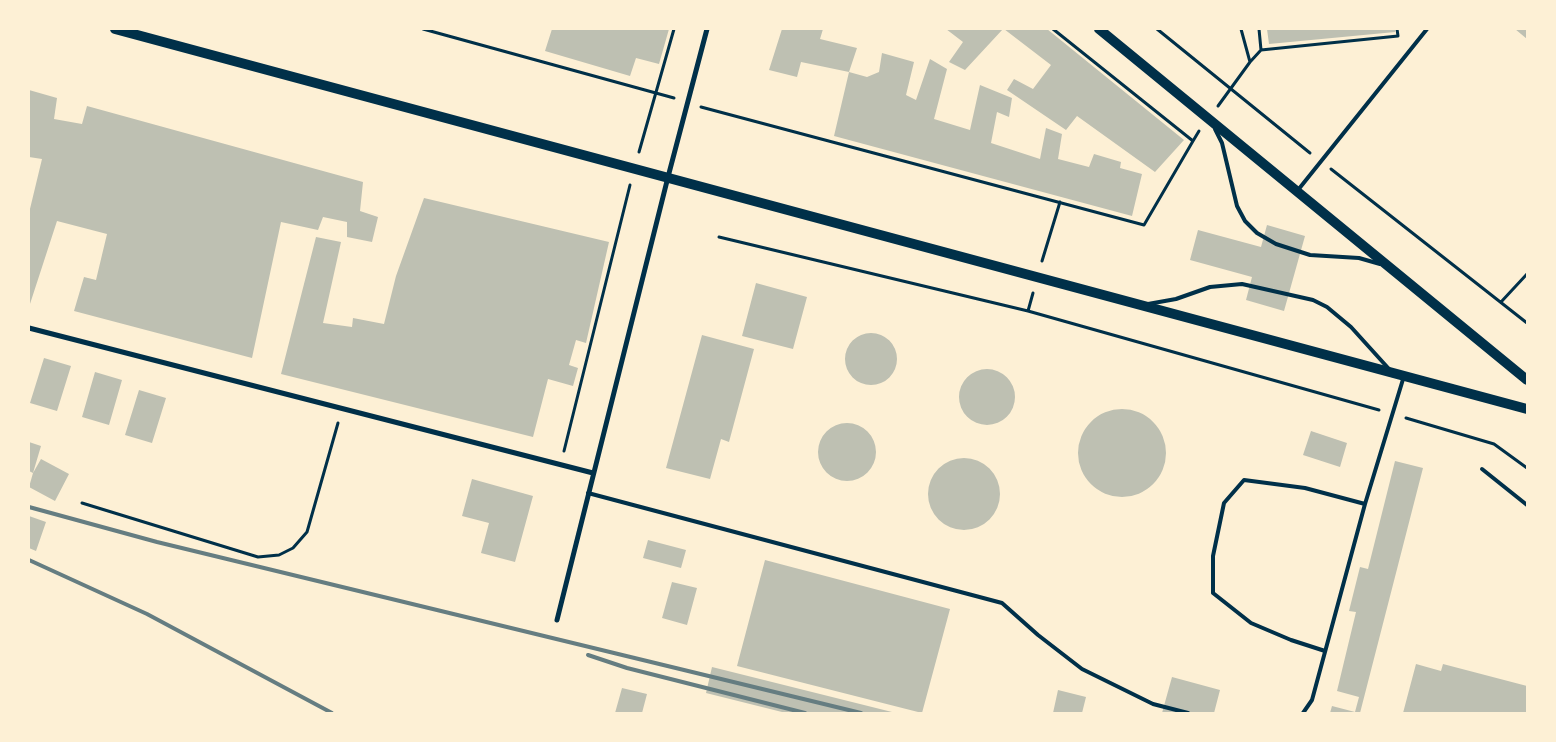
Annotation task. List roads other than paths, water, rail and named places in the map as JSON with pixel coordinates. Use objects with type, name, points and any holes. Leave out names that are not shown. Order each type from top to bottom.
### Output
[{"type":"main road","points":[[115,29],[1527,409]]},
{"type":"main road","points":[[1099,29],[1527,380]]},
{"type":"street","points":[[556,620],[707,29]]},
{"type":"street","points":[[29,328],[593,473]]},
{"type":"lane","points":[[1297,191],[1427,29]]},
{"type":"lane","points":[[1210,120],[1222,143],[1237,206],[1245,221],[1257,233],[1276,244],[1302,253],[1358,258],[1389,268]]},
{"type":"lane","points":[[1142,305],[1176,299],[1210,287],[1242,284],[1313,300],[1327,307],[1351,327],[1392,373]]},
{"type":"lane","points":[[1303,713],[1312,700],[1365,504],[1404,376]]},
{"type":"lane","points":[[1482,469],[1527,504]]},
{"type":"lane","points":[[1325,651],[1251,623],[1213,594],[1213,556],[1224,503],[1244,480],[1305,488],[1365,504]]},
{"type":"lane","points":[[588,493],[1002,603],[1019,616],[1038,635],[1082,669],[1153,704],[1188,713]]},
{"type":"railway","points":[[29,507],[157,542],[861,713]]},
{"type":"railway","points":[[29,560],[147,614],[332,713]]},
{"type":"railway","points":[[588,655],[627,668],[805,713]]}]
